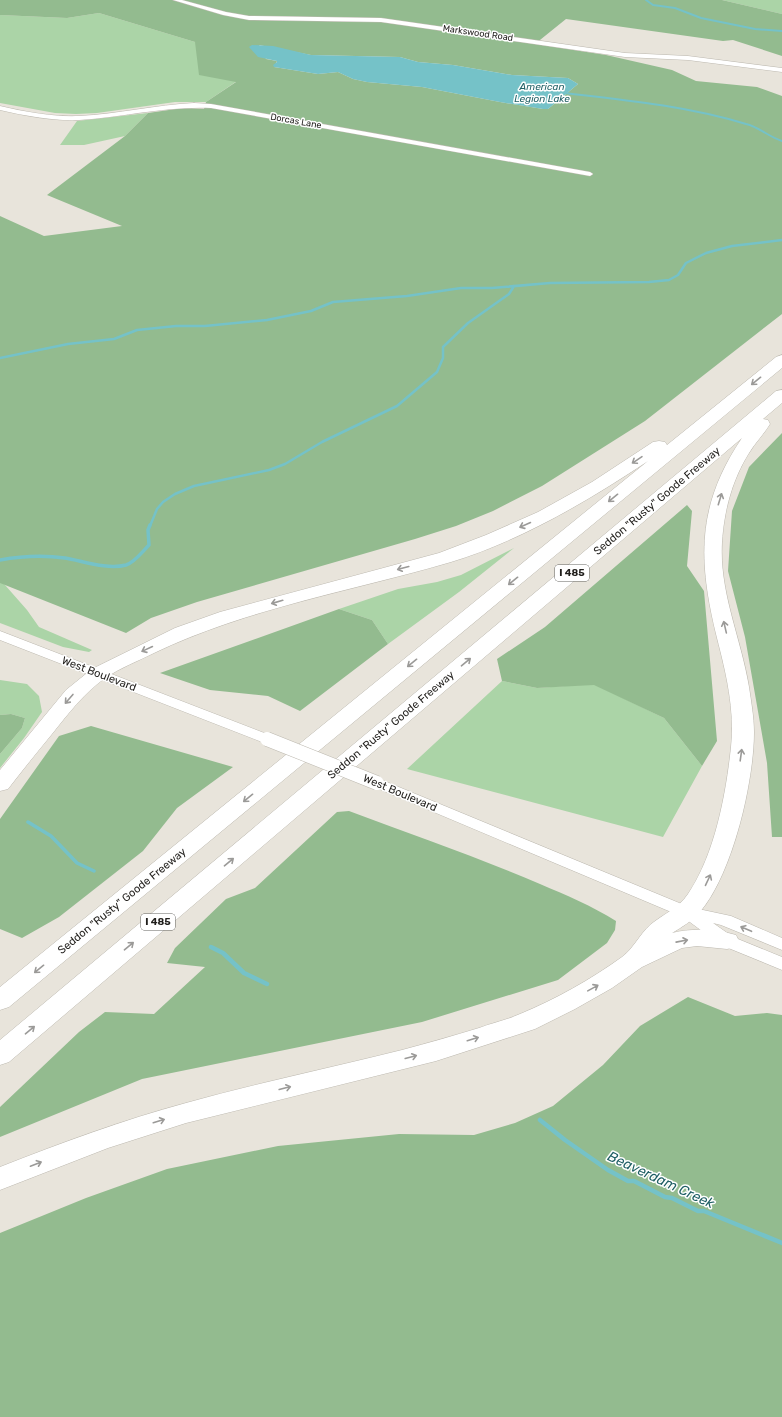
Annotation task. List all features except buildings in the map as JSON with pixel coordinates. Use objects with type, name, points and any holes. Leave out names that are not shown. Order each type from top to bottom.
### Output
[{"type":"highway","name":"Seddon \"Rusty\" Goode Freeway","points":[[0,1001],[782,360]]},
{"type":"highway","name":"Seddon \"Rusty\" Goode Freeway","points":[[0,1055],[782,395]]},
{"type":"highway","points":[[0,784],[73,694],[99,673],[182,632],[227,616],[446,556],[493,539],[544,516],[598,486],[647,453],[730,403]]},
{"type":"highway","points":[[633,961],[660,930],[686,912],[701,894],[724,839],[731,815],[742,751],[743,726],[737,676],[717,594],[713,562],[715,516],[725,483],[738,456],[752,435],[782,403]]},
{"type":"highway","points":[[0,1178],[99,1140],[186,1113],[436,1051],[526,1022],[597,986],[633,961],[678,940],[697,938],[727,941]]},
{"type":"street","name":"Markswood Road","points":[[176,0],[225,14],[249,18],[381,20],[625,55],[688,58],[782,70]]},
{"type":"street","name":"Dorcas Lane","points":[[0,108],[28,114],[70,118],[178,106],[211,106],[590,174]]},
{"type":"street","name":"West Boulevard","points":[[0,636],[267,738],[686,912],[725,920],[782,944]]},
{"type":"street","name":"West Boulevard","points":[[686,912],[727,941],[782,964]]},
{"type":"green space","points":[[0,0],[722,0],[782,14],[782,56],[733,40],[723,41],[566,19],[535,44],[606,55],[672,70],[696,81],[757,87],[782,96],[782,314],[645,421],[542,486],[493,511],[456,526],[415,539],[197,602],[151,618],[126,633],[0,583],[0,216],[44,236],[122,226],[47,195],[125,136],[148,113],[183,108],[204,109],[206,102],[236,82],[199,75],[195,42],[99,13],[67,18],[0,15]],"holes":[[[259,45],[311,55],[400,57],[418,62],[453,65],[512,75],[568,78],[578,84],[548,109],[543,109],[422,87],[367,82],[353,79],[338,72],[318,74],[274,67],[277,61],[266,59]]]},
{"type":"green space","points":[[722,0],[782,0],[782,14]]},
{"type":"green space","points":[[99,13],[195,42],[237,81],[206,102],[175,102],[97,113],[55,113],[0,103],[0,15],[67,18]]},
{"type":"green space","points":[[148,113],[125,136],[84,145],[60,145],[77,121]]},
{"type":"green space","points":[[782,433],[782,837],[772,837],[767,763],[745,637],[728,571],[732,511],[749,467]]},
{"type":"green space","points":[[687,505],[692,511],[687,566],[704,591],[717,741],[702,766],[664,718],[594,685],[537,688],[502,681],[497,659],[545,627]]},
{"type":"green space","points":[[514,548],[459,592],[388,644],[372,620],[339,609],[398,589],[437,582],[461,575]]},
{"type":"green space","points":[[0,581],[27,610],[39,627],[92,650],[89,652],[63,647],[0,623]]},
{"type":"green space","points":[[339,609],[372,620],[388,644],[300,711],[268,696],[210,690],[160,673]]},
{"type":"green space","points":[[0,680],[27,684],[39,696],[42,712],[0,768],[0,754],[22,728],[25,718],[11,714],[0,715]]},
{"type":"green space","points":[[502,681],[537,688],[594,684],[664,718],[702,766],[663,837],[407,769]]},
{"type":"green space","points":[[11,714],[25,718],[22,728],[0,754],[0,715]]},
{"type":"green space","points":[[91,726],[233,767],[177,808],[143,851],[59,917],[22,938],[0,929],[0,819],[59,736]]},
{"type":"green space","points":[[349,811],[445,846],[569,897],[598,910],[616,921],[615,930],[607,943],[558,980],[422,1022],[142,1079],[0,1137],[0,1107],[79,1032],[105,1012],[154,1014],[205,967],[167,963],[175,948],[226,899],[255,888],[337,812]]},
{"type":"green space","points":[[688,997],[735,1016],[767,1013],[782,1015],[782,1417],[0,1417],[0,1233],[86,1198],[167,1169],[278,1146],[399,1134],[474,1135],[515,1123],[553,1106],[603,1065],[640,1026]]},
{"type":"water","name":"American Legion Lake","points":[[252,45],[273,46],[311,55],[400,57],[418,62],[453,65],[512,75],[568,78],[578,84],[548,109],[543,109],[422,87],[367,82],[353,79],[338,72],[318,74],[274,67],[273,65],[277,61],[258,57],[249,47]]},
{"type":"waterway","points":[[646,0],[653,5],[675,8],[701,18],[755,29],[782,31]]},
{"type":"waterway","points":[[564,93],[679,108],[751,125],[782,141]]},
{"type":"waterway","points":[[514,286],[550,283],[649,282],[669,280],[678,275],[686,263],[706,253],[732,246],[782,240]]},
{"type":"waterway","points":[[0,358],[68,344],[114,339],[137,330],[176,326],[205,326],[267,320],[311,311],[333,302],[407,296],[461,288],[514,286]]},
{"type":"waterway","points":[[150,526],[157,509],[163,502],[175,494],[194,486],[269,470],[285,464],[322,442],[397,406],[437,372],[443,358],[443,347],[468,323],[509,294],[514,286]]},
{"type":"waterway","points":[[0,560],[49,556],[103,566],[126,565],[135,559],[149,545],[148,530],[150,525]]},
{"type":"waterway","name":"Beaverdam Creek","points":[[28,822],[51,836],[77,863],[94,871]]},
{"type":"waterway","name":"Beaverdam Creek","points":[[211,947],[223,953],[244,973],[267,984]]},
{"type":"waterway","name":"Beaverdam Creek","points":[[540,1120],[565,1140],[608,1170],[628,1181],[634,1181],[665,1197],[672,1198],[698,1211],[704,1211],[782,1243]]}]
